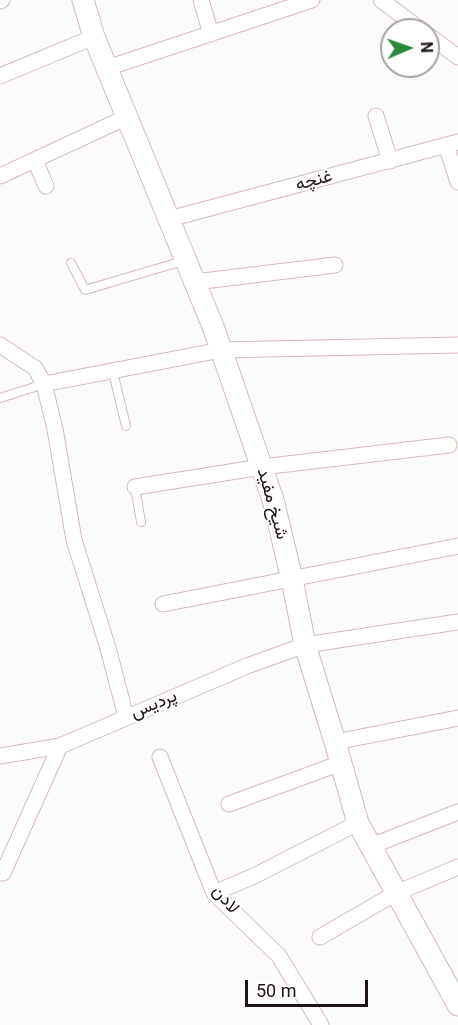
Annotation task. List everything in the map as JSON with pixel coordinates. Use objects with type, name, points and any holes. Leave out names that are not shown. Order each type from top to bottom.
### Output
[{"type":"main road","name":"شیخ مفید","points":[[83,0],[94,37],[195,282],[262,467],[273,500],[305,645],[358,823],[458,1005]]},
{"type":"street","points":[[201,0],[211,34]]},
{"type":"street","points":[[107,69],[312,0]]},
{"type":"street","points":[[381,0],[405,18]]},
{"type":"street","points":[[0,76],[94,37]]},
{"type":"street","points":[[440,42],[454,50]]},
{"type":"street","points":[[376,116],[390,160]]},
{"type":"street","points":[[0,176],[127,117]]},
{"type":"street","points":[[452,144],[458,182]]},
{"type":"street","name":"غنچه","points":[[169,219],[452,144]]},
{"type":"street","points":[[35,160],[46,186]]},
{"type":"street","points":[[195,282],[335,265]]},
{"type":"street","points":[[0,345],[34,368],[44,384],[55,429],[74,540],[108,648],[126,717]]},
{"type":"street","points":[[44,384],[221,350],[458,345]]},
{"type":"street","points":[[135,487],[262,467],[449,445]]},
{"type":"street","points":[[163,604],[458,546]]},
{"type":"street","name":"پردیس","points":[[0,756],[60,746],[247,666],[305,645],[458,622]]},
{"type":"street","points":[[335,742],[458,718]]},
{"type":"street","points":[[0,873],[3,873],[60,746]]},
{"type":"street","name":"لادن","points":[[160,757],[214,893],[279,956],[321,1025]]},
{"type":"street","points":[[229,804],[341,763]]},
{"type":"street","points":[[371,846],[458,812]]},
{"type":"street","points":[[214,893],[254,876],[358,823]]},
{"type":"street","points":[[320,937],[396,893],[458,867]]},
{"type":"lane","points":[[71,262],[85,290],[186,261]]},
{"type":"lane","points":[[113,372],[126,426]]},
{"type":"lane","points":[[0,398],[44,384]]},
{"type":"lane","points":[[135,487],[141,522]]}]
